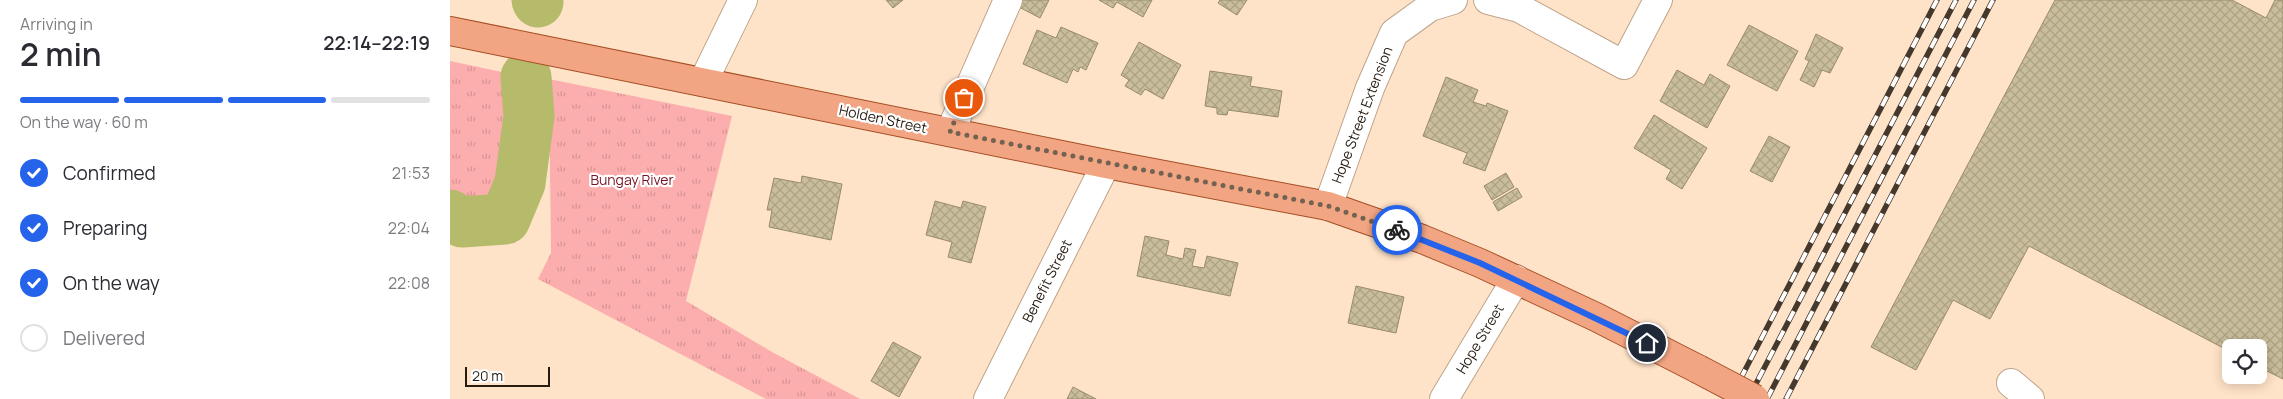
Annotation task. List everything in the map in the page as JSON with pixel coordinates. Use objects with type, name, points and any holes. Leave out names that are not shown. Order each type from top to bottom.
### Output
[{"type":"main road","name":"Holden Street","points":[[450,31],[1106,164],[1328,206],[1422,239],[1516,279],[1755,399]]},
{"type":"street","points":[[703,82],[743,0]]},
{"type":"street","points":[[950,132],[1008,0]]},
{"type":"street","name":"Hope Street Extension","points":[[1328,206],[1370,88],[1394,34],[1430,7],[1453,0]]},
{"type":"street","points":[[1488,0],[1519,8],[1624,66],[1658,0]]},
{"type":"street","name":"Benefit Street","points":[[988,399],[1106,164]]},
{"type":"street","name":"Hope Street","points":[[1444,399],[1516,279]]},
{"type":"green space","points":[[450,61],[526,77],[529,116],[520,183],[505,219],[462,222],[450,215]]},
{"type":"green space","name":"Bungay River","points":[[549,79],[732,116],[686,301],[772,352],[860,399],[766,399],[538,279],[551,253]]},
{"type":"building","points":[[886,0],[903,0],[893,8]]},
{"type":"building","points":[[1020,0],[1049,0],[1040,18],[1017,6]]},
{"type":"building","points":[[1099,0],[1152,0],[1143,17],[1117,2],[1113,8]]},
{"type":"building","points":[[1220,0],[1247,0],[1237,15],[1218,3]]},
{"type":"building","points":[[2055,0],[2232,0],[2266,18],[2275,0],[2283,0],[2283,379],[2267,371],[2267,339],[2222,339],[2222,347],[2029,246],[1990,319],[1953,300],[1916,370],[1871,347]]},
{"type":"building","points":[[1749,25],[1798,51],[1777,91],[1727,65]]},
{"type":"building","points":[[1061,27],[1098,43],[1086,70],[1080,67],[1078,72],[1073,69],[1067,83],[1023,64],[1037,30],[1056,38]]},
{"type":"building","points":[[1816,34],[1843,48],[1830,73],[1822,70],[1814,87],[1800,80],[1809,61],[1805,59]]},
{"type":"building","points":[[1139,42],[1181,65],[1163,99],[1145,89],[1141,95],[1125,86],[1129,80],[1121,75]]},
{"type":"building","points":[[1677,70],[1704,85],[1710,74],[1730,86],[1707,128],[1660,101]]},
{"type":"building","points":[[1210,71],[1252,77],[1250,86],[1282,91],[1278,117],[1228,110],[1227,115],[1217,114],[1217,108],[1205,106]]},
{"type":"building","points":[[1446,77],[1478,90],[1473,102],[1486,106],[1487,103],[1508,111],[1485,171],[1463,163],[1467,153],[1423,136]]},
{"type":"building","points":[[1654,115],[1707,148],[1682,189],[1666,179],[1671,170],[1634,148]]},
{"type":"building","points":[[1769,136],[1790,147],[1772,182],[1750,171]]},
{"type":"building","points":[[1506,173],[1514,187],[1492,200],[1484,186]]},
{"type":"building","points":[[802,176],[842,184],[831,240],[769,227],[772,210],[767,210],[774,178],[801,183]]},
{"type":"building","points":[[1517,188],[1522,197],[1498,211],[1493,202]]},
{"type":"building","points":[[935,201],[961,208],[963,201],[986,207],[971,263],[948,257],[952,242],[926,235]]},
{"type":"building","points":[[1145,236],[1169,241],[1166,255],[1183,259],[1185,248],[1196,250],[1192,266],[1204,268],[1207,256],[1238,263],[1230,296],[1137,276]]},
{"type":"building","points":[[1356,286],[1404,297],[1396,333],[1348,323]]},
{"type":"building","points":[[893,342],[921,357],[899,397],[871,381]]},
{"type":"building","points":[[1073,387],[1096,399],[1067,399]]},
{"type":"waterway","name":"Bungay River","points":[[450,215],[462,222],[505,219],[520,183],[529,116],[526,77]]},
{"type":"railway","points":[[1730,399],[1937,0]]},
{"type":"railway","points":[[1748,399],[1956,0]]},
{"type":"railway","points":[[1767,399],[1974,0]]},
{"type":"railway","points":[[1786,399],[1993,0]]},
{"type":"way so far","points":[[964,98],[950,132],[1328,206],[1397,230]]},
{"type":"route","points":[[1397,230],[1516,279],[1647,343]]}]
